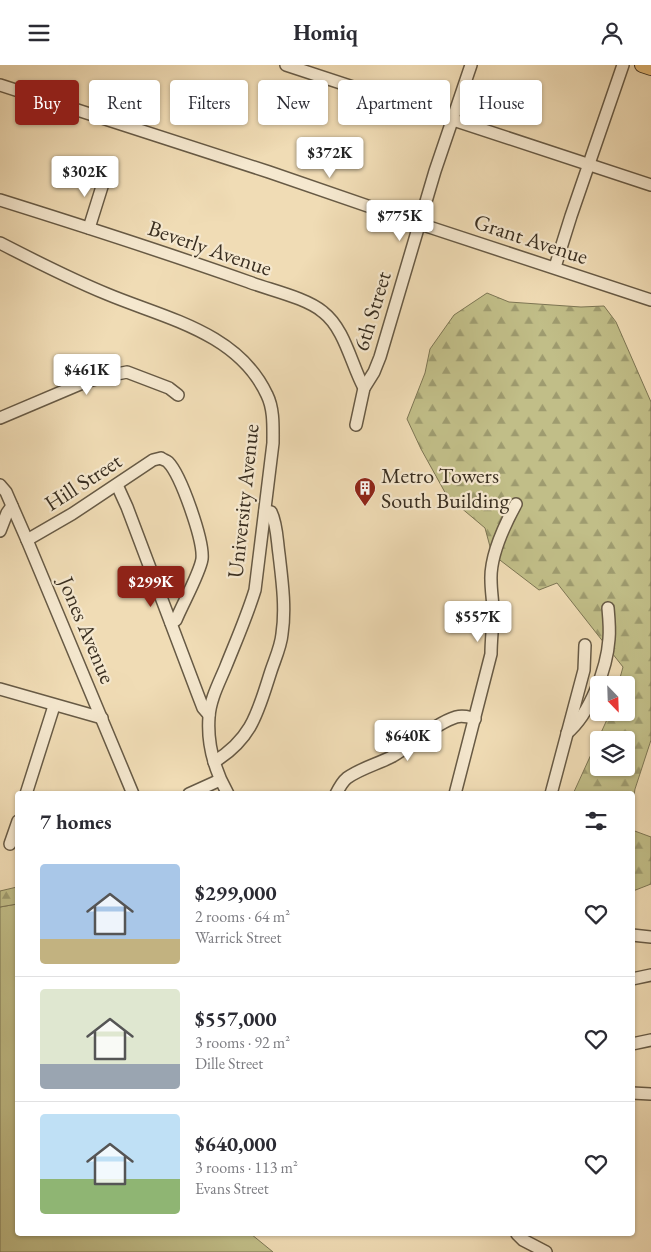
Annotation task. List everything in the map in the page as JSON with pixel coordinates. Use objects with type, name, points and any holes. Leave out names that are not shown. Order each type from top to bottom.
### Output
[{"type":"main road","points":[[642,65],[651,68]]},
{"type":"street","points":[[286,65],[320,70],[453,120],[651,185]]},
{"type":"street","name":"6th Street","points":[[356,425],[364,388],[374,372],[380,357],[435,171],[471,65]]},
{"type":"street","points":[[555,267],[588,164],[623,65]]},
{"type":"street","name":"Grant Avenue","points":[[0,85],[269,172],[651,300]]},
{"type":"street","points":[[89,228],[105,177]]},
{"type":"street","name":"Beverly Avenue","points":[[0,199],[300,300],[322,311],[332,321],[340,335],[364,388]]},
{"type":"street","name":"University Avenue","points":[[0,243],[64,276],[200,330],[239,356],[257,376],[268,396],[273,421],[273,443],[255,590],[250,608],[217,689],[209,715],[214,762],[226,791]]},
{"type":"street","points":[[0,418],[85,382],[107,375],[127,372],[168,388],[178,395]]},
{"type":"street","name":"Hill Street","points":[[28,540],[117,485],[153,460],[161,458],[168,462],[192,511],[202,560],[176,619],[171,623]]},
{"type":"street","name":"Jones Avenue","points":[[0,485],[6,492],[28,540],[132,791]]},
{"type":"street","points":[[117,485],[203,708],[209,715]]},
{"type":"street","points":[[456,791],[491,654],[492,567],[503,530],[516,504]]},
{"type":"street","points":[[0,531],[6,513],[12,506]]},
{"type":"street","points":[[214,762],[235,747],[247,733],[255,719],[282,635],[284,607],[274,518],[271,513],[266,511]]},
{"type":"street","points":[[567,733],[576,726],[588,705],[602,673],[609,640],[608,608]]},
{"type":"street","points":[[552,791],[584,670],[585,645]]},
{"type":"street","points":[[0,689],[54,706],[102,718]]},
{"type":"street","points":[[27,791],[54,706]]},
{"type":"street","points":[[338,791],[346,779],[394,755],[441,724],[464,715],[475,719]]},
{"type":"street","points":[[196,791],[220,780]]},
{"type":"street","points":[[9,842],[15,828]]},
{"type":"street","points":[[635,935],[651,937]]},
{"type":"street","points":[[635,978],[651,975]]},
{"type":"street","points":[[635,1043],[651,1040]]},
{"type":"street","points":[[635,1093],[651,1094]]},
{"type":"street","points":[[519,1236],[546,1252]]},
{"type":"green space","points":[[487,293],[509,302],[581,307],[604,306],[616,322],[651,402],[651,740],[635,791],[574,791],[590,757],[590,776],[635,776],[635,731],[602,731],[606,721],[635,721],[635,676],[620,676],[623,667],[557,583],[539,590],[492,554],[485,528],[447,496],[407,419],[425,373],[430,349],[454,315]]},
{"type":"green space","points":[[635,831],[651,837],[651,884],[635,890]]},
{"type":"green space","points":[[15,887],[15,904],[0,907],[0,891]]},
{"type":"green space","points":[[15,904],[15,1236],[253,1236],[273,1252],[0,1252],[0,907]]},
{"type":"place","name":"Metro Towers South Building","points":[[365,507]]}]
